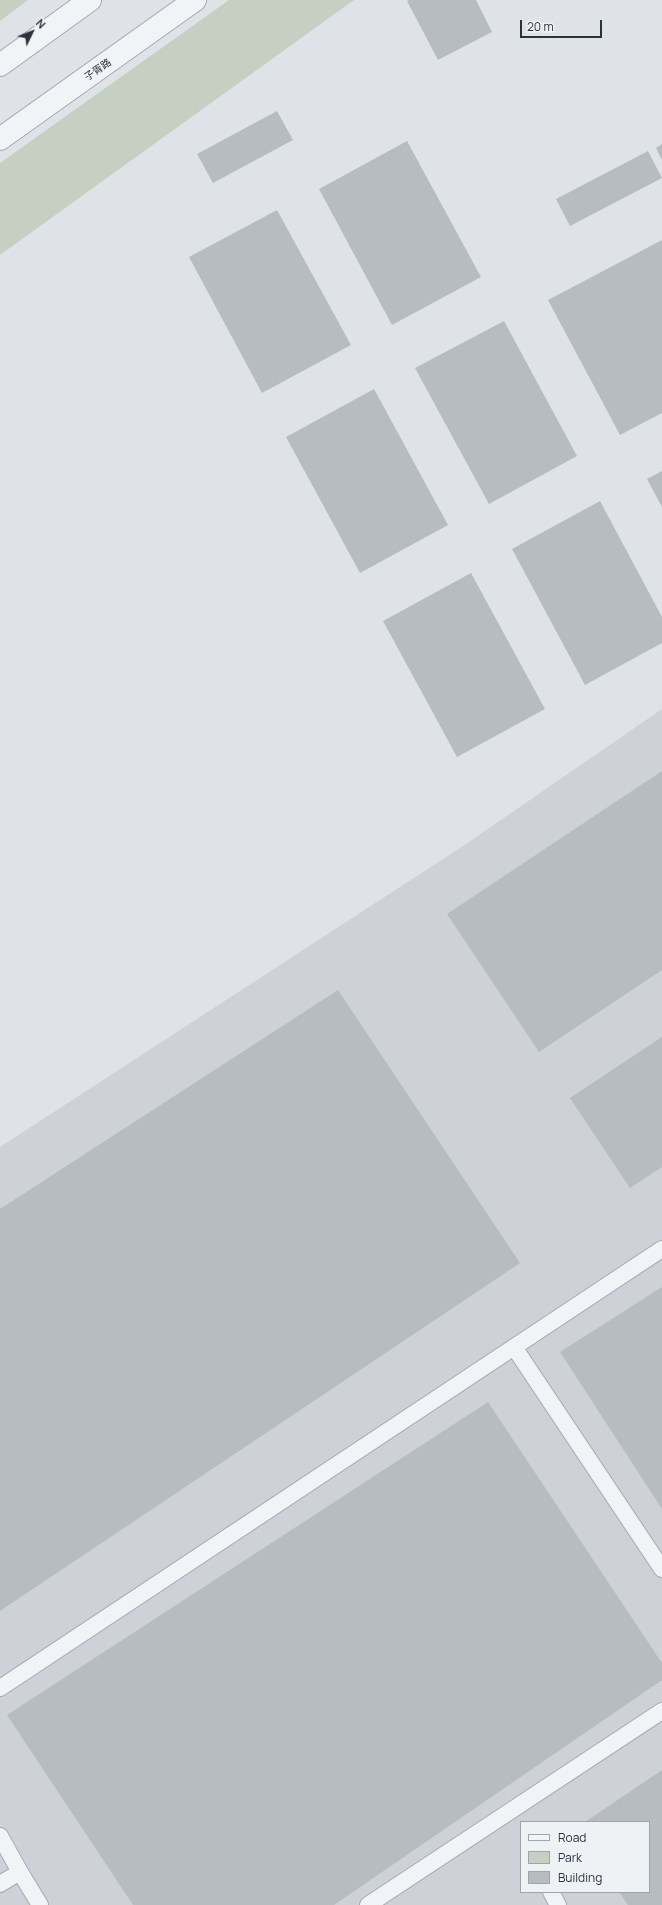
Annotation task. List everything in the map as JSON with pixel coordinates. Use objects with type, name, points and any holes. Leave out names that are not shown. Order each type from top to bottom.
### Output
[{"type":"street","points":[[0,65],[90,0]]},
{"type":"street","name":"子胥路","points":[[0,139],[195,0]]},
{"type":"lane","points":[[0,1688],[662,1249]]},
{"type":"lane","points":[[514,1347],[662,1569]]},
{"type":"lane","points":[[368,1905],[662,1711]]},
{"type":"lane","points":[[0,1836],[40,1905]]},
{"type":"lane","points":[[0,1884],[20,1872]]},
{"type":"lane","points":[[552,1893],[558,1905]]},
{"type":"shaded area","points":[[662,709],[662,1905],[0,1905],[0,1147],[463,846]]},
{"type":"green space","points":[[0,0],[28,0],[0,21]]},
{"type":"green space","points":[[229,0],[354,0],[0,255],[0,163]]},
{"type":"building","points":[[476,0],[492,32],[438,60],[407,1]]},
{"type":"building","points":[[277,111],[293,140],[213,183],[197,154]]},
{"type":"building","points":[[407,141],[481,277],[392,325],[319,189]]},
{"type":"building","points":[[662,144],[662,160],[656,148]]},
{"type":"building","points":[[648,151],[662,178],[570,226],[556,199]]},
{"type":"building","points":[[277,210],[351,345],[262,393],[189,257]]},
{"type":"building","points":[[662,240],[662,413],[620,435],[548,300]]},
{"type":"building","points":[[504,321],[577,456],[489,504],[415,368]]},
{"type":"building","points":[[374,389],[448,525],[360,573],[286,437]]},
{"type":"building","points":[[662,471],[662,507],[647,479]]},
{"type":"building","points":[[600,501],[662,617],[662,643],[585,685],[512,549]]},
{"type":"building","points":[[471,573],[545,709],[457,757],[383,621]]},
{"type":"building","points":[[662,771],[662,970],[539,1052],[447,914]]},
{"type":"building","points":[[338,990],[520,1263],[0,1611],[0,1209]]},
{"type":"building","points":[[662,1037],[662,1167],[630,1188],[570,1098]]},
{"type":"building","points":[[662,1287],[662,1509],[560,1352]]},
{"type":"building","points":[[488,1402],[662,1663],[662,1680],[334,1905],[133,1905],[7,1715]]},
{"type":"building","points":[[662,1770],[662,1905],[628,1905],[620,1893],[650,1893],[650,1821],[586,1821]]}]
